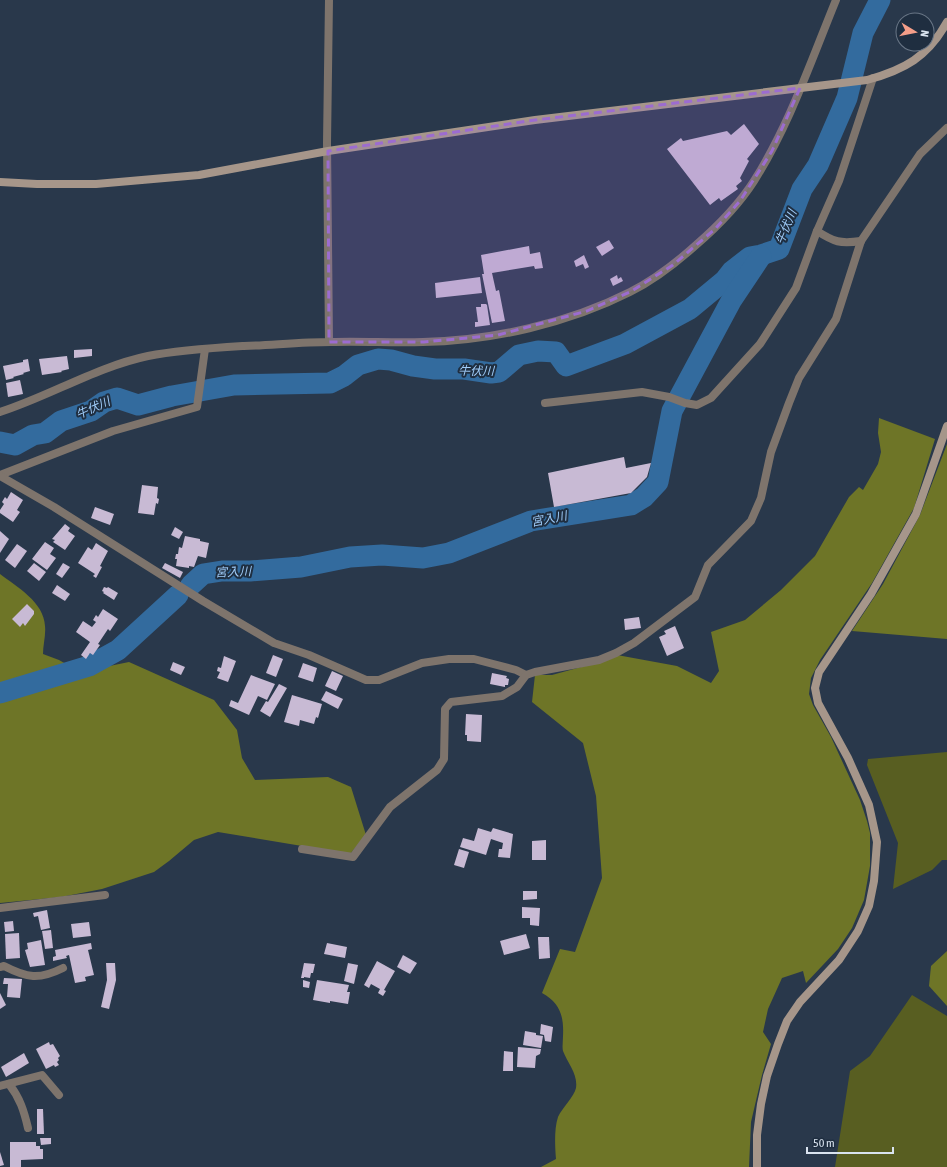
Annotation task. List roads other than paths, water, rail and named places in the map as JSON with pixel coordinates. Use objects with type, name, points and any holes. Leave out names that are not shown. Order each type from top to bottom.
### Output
[{"type":"street","points":[[329,342],[328,151],[330,0]]},
{"type":"street","points":[[0,412],[92,373],[147,356],[205,349],[329,342],[424,342],[466,340],[498,335],[541,325],[587,311],[630,292],[673,265],[715,229],[740,201],[772,151],[805,88],[836,0]]},
{"type":"street","points":[[0,182],[37,184],[96,184],[199,175],[328,151],[536,120],[870,79],[903,67],[914,61],[925,52],[943,30],[947,22]]},
{"type":"street","points":[[544,403],[642,392],[669,398],[685,404],[696,405],[711,398],[760,344],[796,288],[817,231],[840,181],[870,79]]},
{"type":"street","points":[[302,850],[353,857],[390,807],[437,770],[444,759],[445,709],[451,702],[502,696],[517,687],[526,676],[535,672],[599,660],[616,653],[634,643],[695,597],[708,565],[751,522],[761,498],[771,452],[789,403],[799,378],[836,319],[861,241],[920,154],[947,128]]},
{"type":"street","points":[[817,231],[833,241],[850,243],[861,241]]},
{"type":"street","points":[[0,475],[112,432],[197,406],[205,349]]},
{"type":"street","points":[[757,1167],[757,1135],[766,1076],[787,1021],[800,1002],[839,960],[858,931],[869,906],[874,881],[877,842],[869,805],[848,758],[818,703],[815,688],[819,672],[871,594],[916,514],[947,426]]},
{"type":"street","points":[[0,475],[54,507],[203,601],[274,643],[309,655],[366,680],[379,680],[422,663],[449,659],[474,659],[516,670],[526,676]]},
{"type":"street","points":[[0,908],[105,895]]},
{"type":"street","points":[[0,967],[4,966],[32,977],[54,973],[63,968]]},
{"type":"street","points":[[0,1086],[42,1075],[59,1095]]},
{"type":"street","points":[[9,1084],[16,1093],[23,1108],[28,1128]]},
{"type":"waterway","name":"牛伏川","points":[[0,442],[15,445],[33,435],[45,433],[61,421],[91,411],[104,402],[117,398],[138,405],[172,396],[234,385],[330,383],[344,376],[358,365],[378,359],[391,360],[413,366],[435,369],[464,369],[491,373],[499,372],[519,355],[538,351],[556,352],[566,366],[625,344],[690,309],[725,280],[732,271],[750,257],[779,249],[802,189],[818,165],[847,98],[863,33],[880,0]]},
{"type":"waterway","name":"宮入川","points":[[191,585],[203,574],[222,571],[250,571],[301,567],[350,557],[382,555],[423,558],[449,553],[531,521],[631,505],[644,497],[658,482],[672,411],[731,301],[761,256]]},
{"type":"waterway","name":"宮入川","points":[[0,693],[89,666],[118,650],[178,595]]}]
